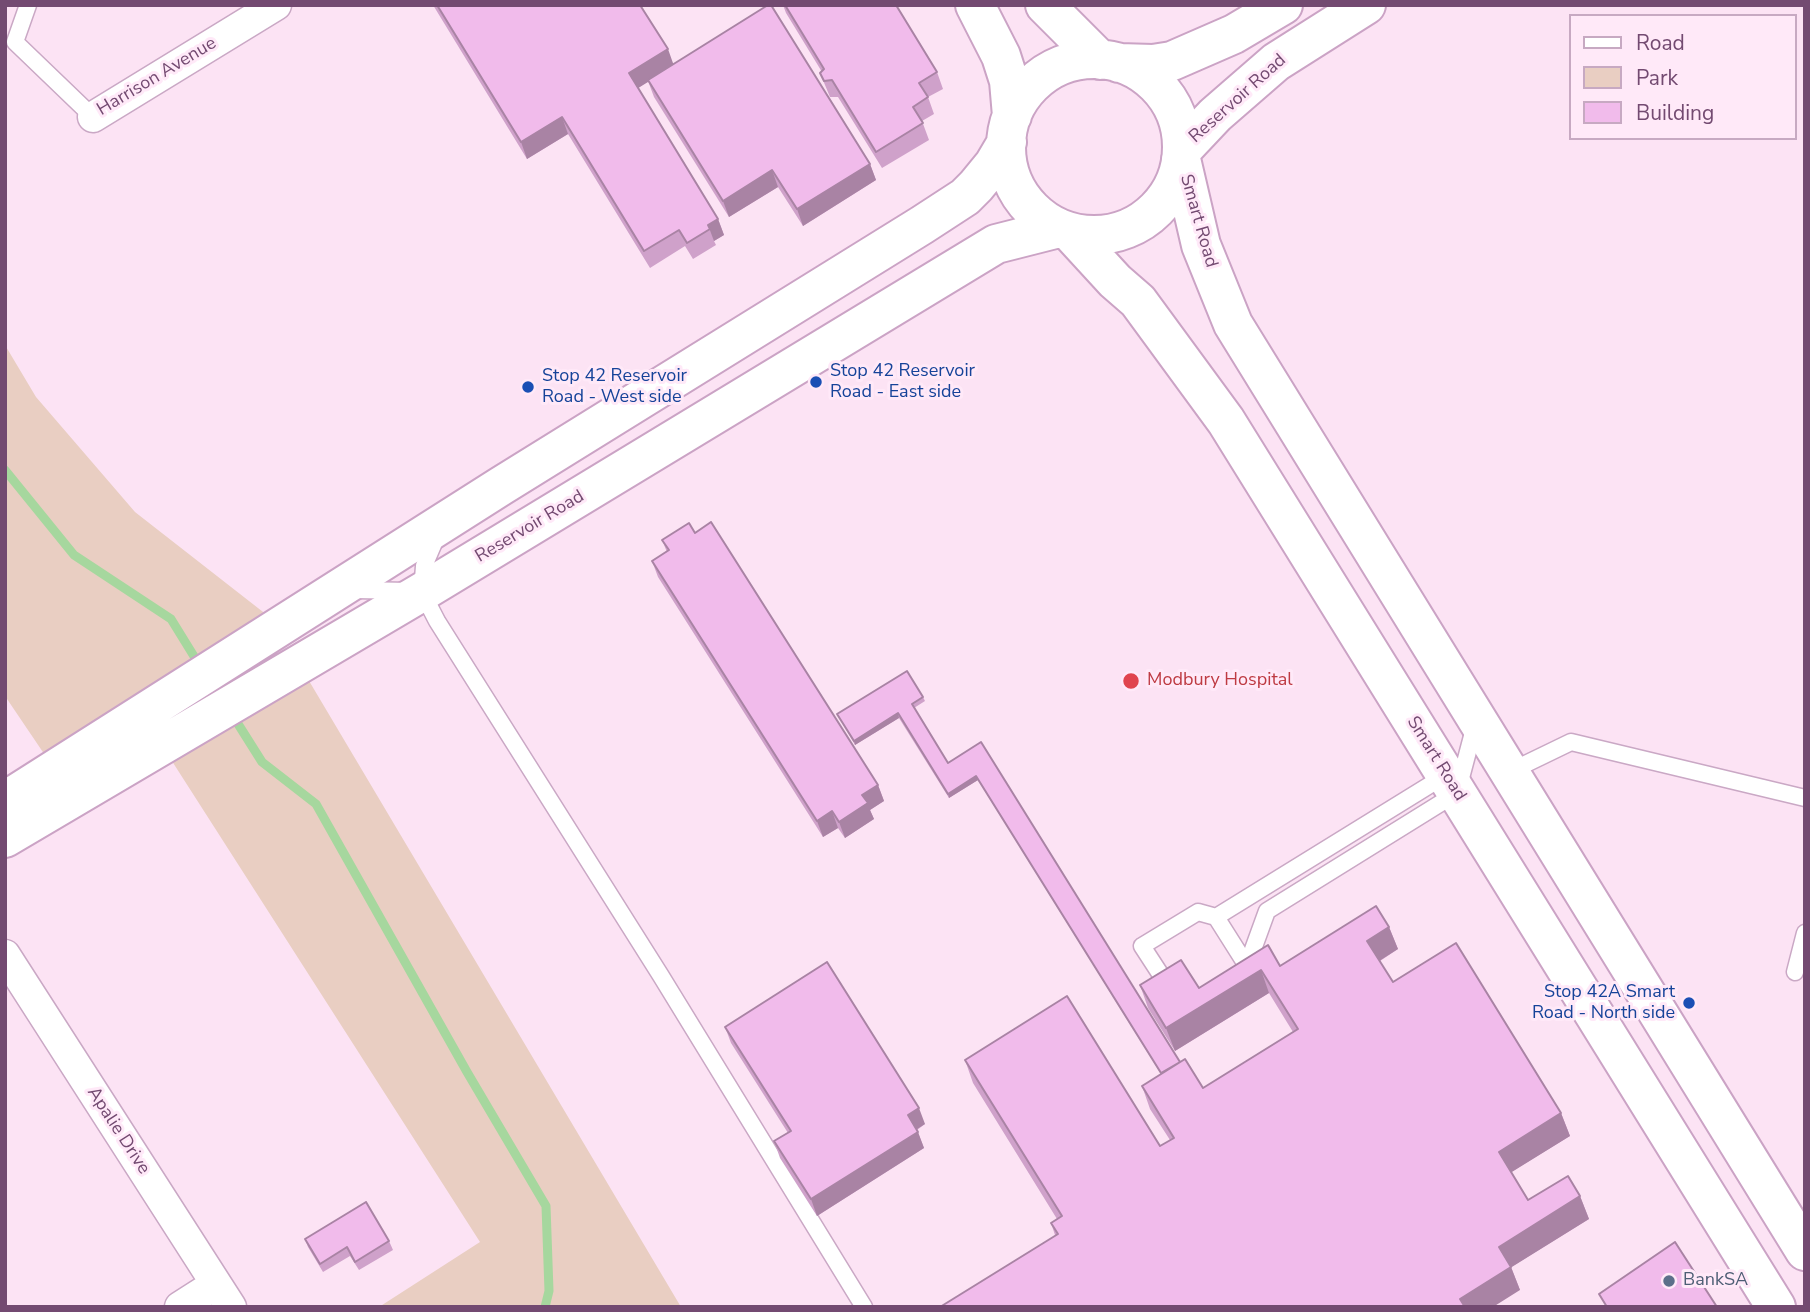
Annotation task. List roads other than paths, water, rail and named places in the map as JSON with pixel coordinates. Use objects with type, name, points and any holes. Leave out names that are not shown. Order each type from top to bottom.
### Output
[{"type":"main road","points":[[975,5],[1001,57],[1009,81],[1012,177],[1019,193],[1030,208],[1065,230],[1097,235],[1124,230],[1136,225],[1158,208],[1173,186],[1182,155],[1175,113],[1161,91],[1142,74],[1110,61],[1045,5]]},
{"type":"main road","points":[[1009,129],[1024,95],[1040,78],[1069,63],[1110,61],[1153,64],[1172,61],[1234,34],[1283,5]]},
{"type":"main road","name":"Reservoir Road","points":[[1182,155],[1215,115],[1276,61],[1366,5]]},
{"type":"main road","name":"Reservoir Road","points":[[5,838],[336,590],[954,204],[981,181],[994,164],[1009,129]]},
{"type":"main road","name":"Smart Road","points":[[1182,155],[1201,245],[1233,324],[1805,1251]]},
{"type":"main road","name":"Reservoir Road","points":[[5,801],[202,692],[244,696],[422,592],[996,244],[1065,230]]},
{"type":"main road","name":"Smart Road","points":[[1065,230],[1138,301],[1226,421],[1776,1307]]},
{"type":"street","name":"Harrison Avenue","points":[[93,117],[276,5]]},
{"type":"street","name":"Apalie Drive","points":[[5,955],[224,1296]]},
{"type":"street","points":[[180,1307],[224,1296]]},
{"type":"lane","name":"Harrison Avenue","points":[[28,5],[15,42],[93,117]]},
{"type":"lane","points":[[447,520],[424,566],[422,592],[437,621],[661,976],[864,1307]]},
{"type":"lane","points":[[336,590],[398,589],[422,592]]},
{"type":"lane","points":[[1233,985],[1247,966],[1267,911],[1451,784],[1476,719]]},
{"type":"lane","points":[[1509,772],[1571,742],[1805,798]]},
{"type":"lane","points":[[1216,917],[1451,784]]},
{"type":"lane","points":[[1180,998],[1169,989],[1142,946],[1198,912],[1216,917],[1247,966]]},
{"type":"lane","points":[[1795,972],[1805,933]]},
{"type":"waterway","points":[[5,470],[74,555],[171,619],[200,666]]},
{"type":"waterway","points":[[233,716],[262,762],[316,804],[546,1206],[549,1291],[545,1307]]},
{"type":"place","name":"Stop 42 Reservoir Road - East side","points":[[816,382]]},
{"type":"place","name":"Stop 42 Reservoir Road - West side","points":[[528,387]]},
{"type":"place","name":"Modbury Hospital","points":[[1131,681]]},
{"type":"place","name":"Stop 42A Smart Road - North side","points":[[1689,1003]]},
{"type":"place","name":"BankSA","points":[[1669,1281]]}]
